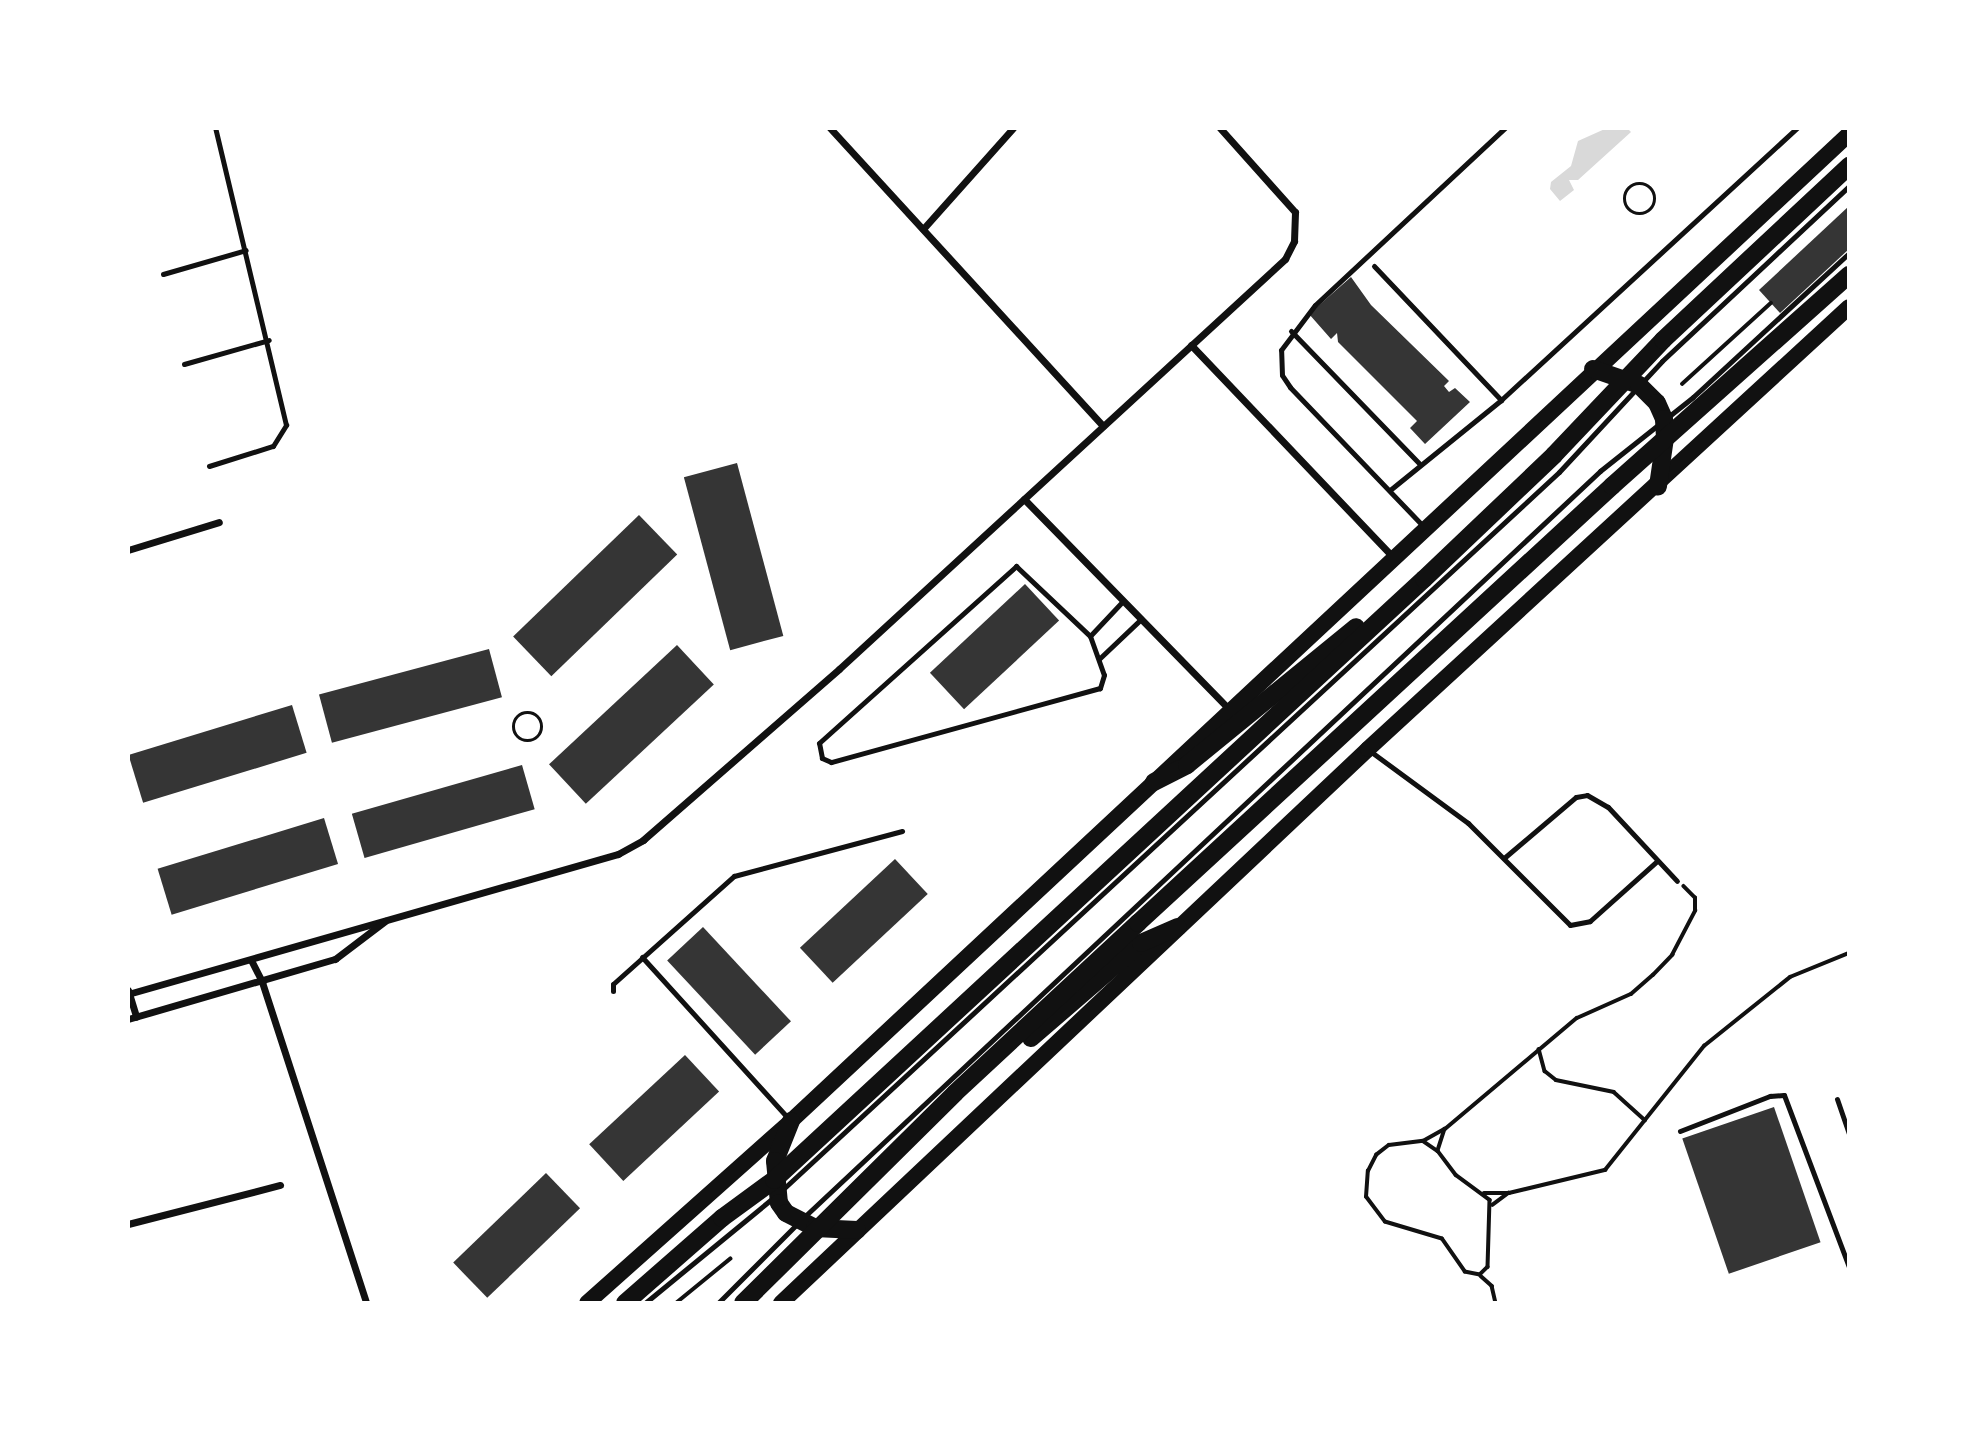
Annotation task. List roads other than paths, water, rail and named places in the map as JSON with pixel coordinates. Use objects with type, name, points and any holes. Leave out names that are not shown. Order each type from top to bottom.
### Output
[{"type":"highway","points":[[625,1303],[722,1218],[775,1187],[1632,382],[1849,166]]},
{"type":"highway","points":[[743,1303],[807,1225],[955,1093],[1665,438],[1849,275]]},
{"type":"highway","points":[[1593,369],[1632,382],[1664,419],[1665,438],[1658,486]]},
{"type":"highway","points":[[1154,782],[1187,765],[1403,588],[1424,579]]},
{"type":"highway","points":[[955,1093],[982,1079],[1141,943],[1178,927]]},
{"type":"highway","points":[[791,1121],[775,1161],[775,1187],[786,1213],[807,1225],[857,1230]]},
{"type":"main road","points":[[587,1303],[791,1121],[1593,369],[1849,134]]},
{"type":"main road","points":[[781,1303],[1368,749],[1658,486],[1849,307]]},
{"type":"street","points":[[830,128],[1103,426]]},
{"type":"street","points":[[923,229],[1013,128]]},
{"type":"street","points":[[399,913],[335,959],[132,1018],[128,992],[250,960],[399,913],[618,854],[643,840],[839,669],[1285,259],[1296,225],[1291,204],[1220,128]]},
{"type":"street","points":[[1191,345],[1393,558]]},
{"type":"street","points":[[1024,499],[1122,602],[1231,710]]},
{"type":"street","points":[[128,550],[219,522]]},
{"type":"street","points":[[250,960],[262,982],[366,1303]]},
{"type":"street","points":[[128,1224],[280,1185]]},
{"type":"lane","points":[[209,466],[258,452],[283,435],[285,416],[269,340],[215,128]]},
{"type":"lane","points":[[1425,528],[1282,374],[1281,350],[1291,331],[1505,128]]},
{"type":"lane","points":[[1390,490],[1419,463],[1501,400],[1797,128]]},
{"type":"lane","points":[[645,1303],[1559,472],[1632,382],[1849,186]]},
{"type":"lane","points":[[163,274],[246,250]]},
{"type":"lane","points":[[718,1303],[807,1225],[1600,471],[1664,419],[1849,253]]},
{"type":"lane","points":[[1374,266],[1501,400]]},
{"type":"lane","points":[[1291,331],[1419,463]]},
{"type":"lane","points":[[184,364],[269,340]]},
{"type":"lane","points":[[1012,567],[1020,567],[1090,636],[1100,658],[1104,675],[1100,688],[831,762],[819,754],[819,743],[1012,567]]},
{"type":"lane","points":[[1090,636],[1122,602]]},
{"type":"lane","points":[[1100,658],[1140,620]]},
{"type":"lane","points":[[1368,749],[1468,823],[1560,919],[1580,925],[1656,862]]},
{"type":"lane","points":[[1504,858],[1576,797],[1587,795],[1608,807],[1656,862],[1677,881]]},
{"type":"lane","points":[[613,991],[612,984],[734,876],[902,831]]},
{"type":"lane","points":[[642,957],[791,1121]]},
{"type":"lane","points":[[1680,1131],[1770,1096],[1784,1095],[1849,1267]]},
{"type":"lane","points":[[1837,1099],[1849,1134]]}]
